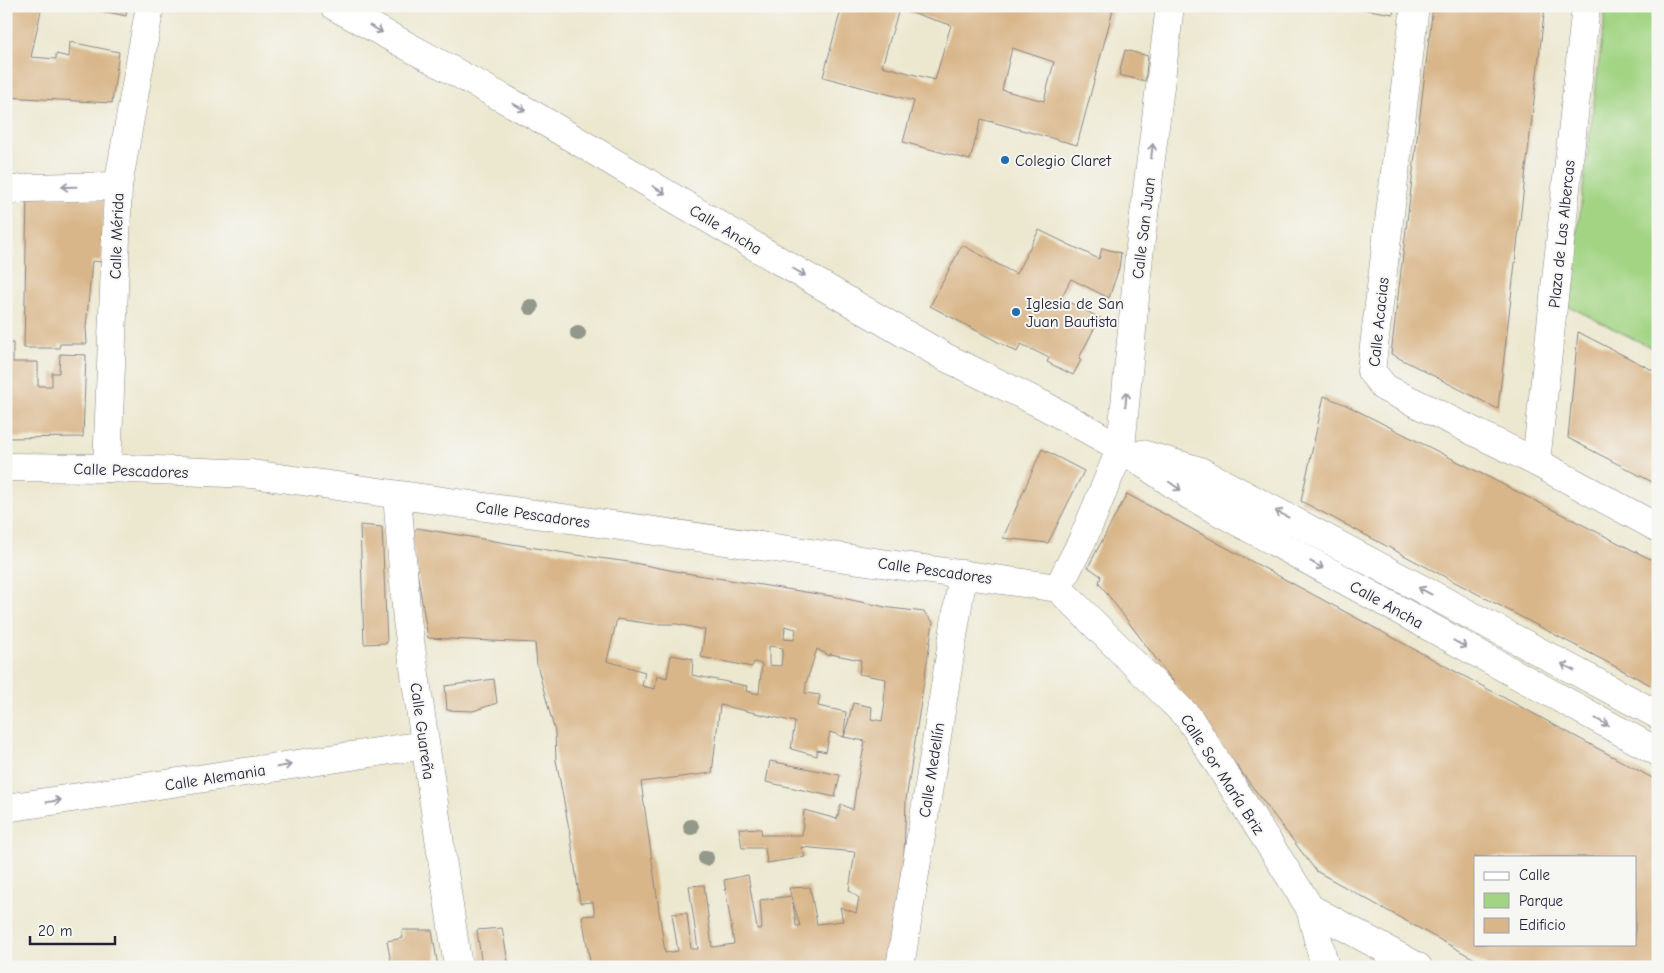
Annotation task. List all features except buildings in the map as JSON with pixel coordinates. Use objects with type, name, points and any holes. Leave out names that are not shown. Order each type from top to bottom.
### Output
[{"type":"street","name":"Calle Mérida","points":[[107,468],[118,186],[150,6]]},
{"type":"street","name":"Calle Ancha","points":[[334,6],[532,114],[945,357],[1043,405],[1121,448],[1189,495],[1658,752]]},
{"type":"street","name":"Calle San Juan","points":[[1058,588],[1083,539],[1121,448],[1139,256],[1170,6]]},
{"type":"street","name":"Calle Acacias","points":[[1415,6],[1371,371],[1385,388],[1536,462],[1658,528]]},
{"type":"street","name":"Plaza de Las Albercas","points":[[1536,462],[1586,6]]},
{"type":"street","points":[[6,191],[28,188],[118,186]]},
{"type":"street","name":"Calle Ancha","points":[[1121,448],[1200,470],[1658,714]]},
{"type":"street","name":"Calle Pescadores","points":[[6,468],[107,468],[252,474],[1058,588]]},
{"type":"street","name":"Calle Guareña","points":[[397,495],[407,620],[458,967]]},
{"type":"street","name":"Calle Medellín","points":[[900,967],[963,574]]},
{"type":"street","name":"Calle Sor María Briz","points":[[1058,588],[1189,718],[1310,908],[1325,967]]},
{"type":"street","name":"Calle Alemania","points":[[6,808],[424,745]]},
{"type":"street","points":[[1310,908],[1418,967]]},
{"type":"green space","points":[[1606,6],[1658,6],[1658,351],[1568,306]]},
{"type":"place","name":"Colegio Claret","points":[[1005,160]]},
{"type":"place","name":"Iglesia de San Juan Bautista","points":[[1016,312]]}]
